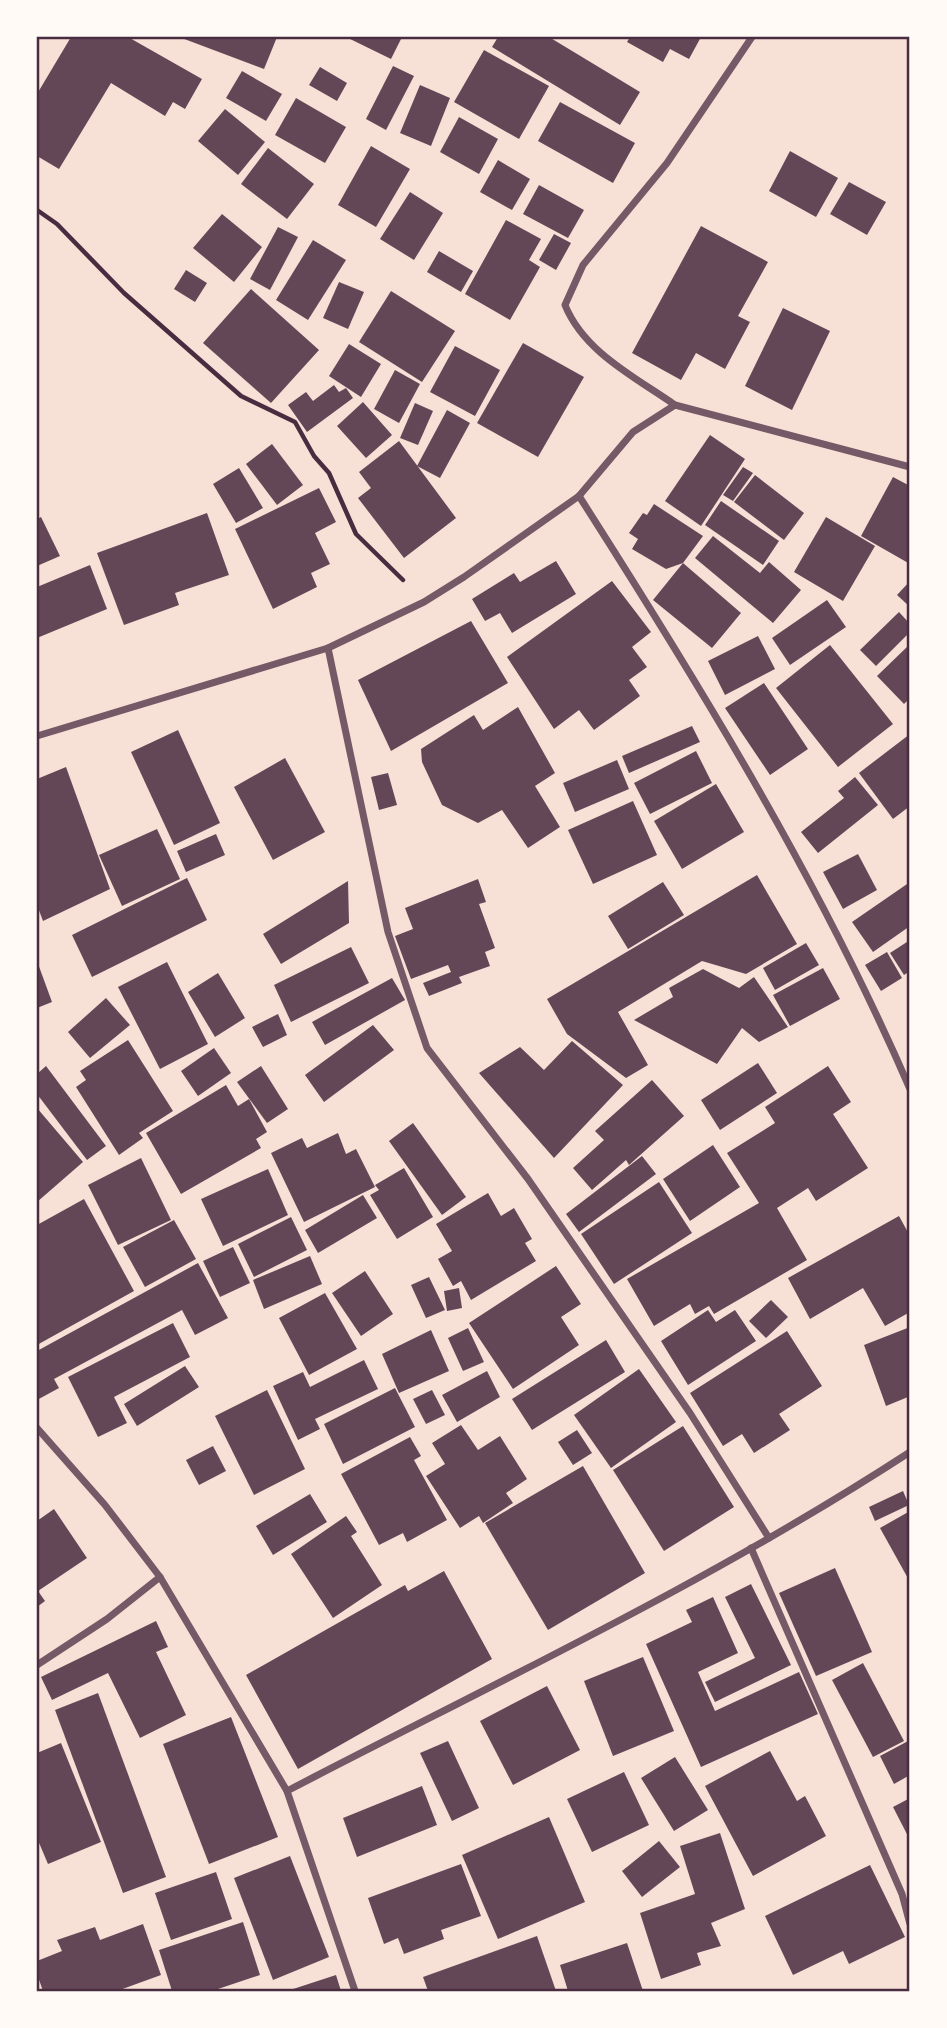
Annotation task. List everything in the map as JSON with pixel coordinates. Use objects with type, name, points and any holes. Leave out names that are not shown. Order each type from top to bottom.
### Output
[{"type":"street","points":[[752,37],[667,163],[583,265],[565,305],[574,327],[586,341],[675,405],[910,467]]},
{"type":"street","points":[[37,736],[328,648],[424,601],[579,496],[633,432],[675,405]]},
{"type":"street","points":[[579,496],[690,670],[807,874],[910,1090]]},
{"type":"street","points":[[328,648],[388,932],[427,1048],[528,1179],[690,1413],[769,1538]]},
{"type":"street","points":[[37,1429],[105,1505],[160,1577],[287,1791],[355,1991]]},
{"type":"street","points":[[287,1791],[663,1600],[825,1507],[910,1452]]},
{"type":"street","points":[[751,1548],[902,1894],[910,1924]]},
{"type":"street","points":[[37,1665],[107,1619],[160,1577]]},
{"type":"path","points":[[37,210],[57,224],[124,293],[241,396],[295,422],[314,456],[329,473],[356,534],[424,601]]},
{"type":"building","points":[[71,37],[128,37],[202,79],[185,109],[173,102],[165,116],[111,83],[59,169],[37,156],[37,94]]},
{"type":"building","points":[[179,37],[277,37],[264,69]]},
{"type":"building","points":[[346,37],[402,37],[391,59]]},
{"type":"building","points":[[498,37],[549,37],[640,92],[620,125],[492,47]]},
{"type":"building","points":[[630,37],[701,37],[689,59],[670,49],[663,62],[627,42]]},
{"type":"building","points":[[484,50],[549,86],[519,139],[454,102]]},
{"type":"building","points":[[393,66],[414,76],[386,130],[366,119]]},
{"type":"building","points":[[320,67],[347,83],[337,101],[309,85]]},
{"type":"building","points":[[242,71],[282,94],[266,121],[226,98]]},
{"type":"building","points":[[420,85],[450,98],[431,146],[400,133]]},
{"type":"building","points":[[296,98],[346,127],[325,163],[275,135]]},
{"type":"building","points":[[560,102],[635,143],[613,183],[538,141]]},
{"type":"building","points":[[225,109],[265,142],[238,175],[198,141]]},
{"type":"building","points":[[459,117],[498,139],[479,174],[440,152]]},
{"type":"building","points":[[371,146],[410,169],[376,227],[338,205]]},
{"type":"building","points":[[268,148],[314,184],[287,219],[241,184]]},
{"type":"building","points":[[790,151],[838,178],[816,217],[769,191]]},
{"type":"building","points":[[498,160],[530,179],[512,210],[480,192]]},
{"type":"building","points":[[849,182],[886,202],[867,235],[830,214]]},
{"type":"building","points":[[539,185],[584,210],[568,238],[523,214]]},
{"type":"building","points":[[410,192],[443,213],[414,260],[380,239]]},
{"type":"building","points":[[222,214],[262,247],[234,282],[193,248]]},
{"type":"building","points":[[506,220],[541,239],[529,260],[540,267],[510,320],[465,294]]},
{"type":"building","points":[[701,226],[768,262],[738,316],[750,322],[725,369],[696,353],[681,380],[632,353]]},
{"type":"building","points":[[278,227],[298,237],[270,290],[250,279]]},
{"type":"building","points":[[554,234],[571,243],[556,270],[539,260]]},
{"type":"building","points":[[313,240],[346,260],[308,320],[276,300]]},
{"type":"building","points":[[439,251],[473,271],[461,292],[427,272]]},
{"type":"building","points":[[186,270],[207,283],[195,302],[174,289]]},
{"type":"building","points":[[339,282],[364,292],[348,329],[323,318]]},
{"type":"building","points":[[251,289],[319,350],[271,403],[203,343]]},
{"type":"building","points":[[391,291],[455,331],[422,382],[359,342]]},
{"type":"building","points":[[783,308],[830,331],[792,410],[745,386]]},
{"type":"building","points":[[523,343],[584,377],[538,457],[477,423]]},
{"type":"building","points":[[349,344],[381,364],[361,397],[329,376]]},
{"type":"building","points":[[455,346],[500,370],[475,416],[430,392]]},
{"type":"building","points":[[395,370],[420,384],[399,423],[374,409]]},
{"type":"building","points":[[334,385],[339,392],[346,388],[353,398],[307,432],[288,405],[306,392],[313,401]]},
{"type":"building","points":[[363,402],[392,435],[366,458],[337,426]]},
{"type":"building","points":[[415,403],[433,411],[418,445],[400,438]]},
{"type":"building","points":[[447,410],[470,423],[440,478],[417,466]]},
{"type":"building","points":[[710,435],[745,459],[701,526],[665,501]]},
{"type":"building","points":[[399,441],[456,518],[404,558],[358,498],[371,488],[359,472]]},
{"type":"building","points":[[272,444],[303,485],[277,505],[246,464]]},
{"type":"building","points":[[743,467],[753,473],[733,501],[723,495]]},
{"type":"building","points":[[239,468],[263,508],[236,523],[213,484]]},
{"type":"building","points":[[755,475],[804,513],[784,540],[734,502]]},
{"type":"building","points":[[893,477],[910,486],[910,564],[861,536]]},
{"type":"building","points":[[319,488],[336,522],[315,533],[330,564],[311,573],[317,587],[273,609],[235,529]]},
{"type":"building","points":[[721,501],[779,541],[763,565],[705,525]]},
{"type":"building","points":[[654,504],[703,536],[683,563],[666,569],[632,549],[638,539],[629,533],[643,513],[647,515]]},
{"type":"building","points":[[207,513],[229,575],[175,593],[179,605],[124,625],[97,553]]},
{"type":"building","points":[[41,517],[60,556],[37,566],[37,519]]},
{"type":"building","points":[[826,517],[875,546],[843,601],[794,572]]},
{"type":"building","points":[[713,536],[760,573],[769,562],[801,590],[773,623],[695,558]]},
{"type":"building","points":[[556,561],[576,594],[512,633],[500,613],[485,621],[472,599],[514,573],[520,582]]},
{"type":"building","points":[[683,563],[741,613],[712,648],[653,600]]},
{"type":"building","points":[[90,565],[107,609],[37,638],[37,587]]},
{"type":"building","points":[[612,581],[651,632],[632,647],[647,667],[629,680],[640,696],[594,730],[579,710],[554,729],[507,657]]},
{"type":"building","points":[[910,581],[910,607],[897,595]]},
{"type":"building","points":[[827,600],[846,627],[790,665],[772,638]]},
{"type":"building","points":[[899,612],[910,624],[910,632],[876,666],[860,650]]},
{"type":"building","points":[[471,621],[508,683],[391,751],[358,680]]},
{"type":"building","points":[[758,636],[775,669],[725,695],[708,661]]},
{"type":"building","points":[[910,644],[910,698],[904,704],[877,676]]},
{"type":"building","points":[[830,645],[893,724],[838,767],[776,688]]},
{"type":"building","points":[[764,683],[808,749],[770,775],[725,708]]},
{"type":"building","points":[[518,707],[555,773],[535,786],[560,827],[528,848],[502,810],[478,823],[442,805],[422,762],[421,749],[474,715],[483,730]]},
{"type":"building","points":[[692,726],[700,742],[629,773],[622,756]]},
{"type":"building","points":[[178,730],[220,823],[174,845],[131,752]]},
{"type":"building","points":[[910,734],[910,806],[893,819],[859,773]]},
{"type":"building","points":[[696,751],[712,783],[650,814],[634,783]]},
{"type":"building","points":[[285,758],[325,832],[273,860],[234,787]]},
{"type":"building","points":[[617,760],[629,789],[575,812],[563,783]]},
{"type":"building","points":[[66,767],[110,889],[43,921],[37,905],[37,779]]},
{"type":"building","points":[[388,773],[397,805],[379,810],[371,777]]},
{"type":"building","points":[[855,777],[878,805],[818,853],[801,832],[844,798],[838,791]]},
{"type":"building","points":[[716,784],[744,832],[682,869],[654,821]]},
{"type":"building","points":[[633,801],[657,855],[593,884],[568,830]]},
{"type":"building","points":[[157,829],[180,879],[122,906],[99,855]]},
{"type":"building","points":[[216,834],[225,855],[186,872],[177,851]]},
{"type":"building","points":[[858,854],[877,890],[843,909],[823,872]]},
{"type":"building","points":[[757,875],[797,944],[746,974],[702,961],[618,1012],[648,1065],[626,1078],[567,1034],[547,999]]},
{"type":"building","points":[[187,878],[207,920],[92,977],[72,935]]},
{"type":"building","points":[[478,879],[486,902],[479,904],[495,948],[485,952],[490,966],[459,977],[462,983],[429,996],[423,983],[451,972],[448,965],[411,979],[395,936],[413,929],[405,908]]},
{"type":"building","points":[[348,881],[349,923],[281,964],[263,934]]},
{"type":"building","points":[[663,882],[684,915],[628,949],[608,916]]},
{"type":"building","points":[[910,882],[910,926],[873,952],[852,922]]},
{"type":"building","points":[[910,940],[910,971],[904,975],[890,953]]},
{"type":"building","points":[[806,943],[819,965],[775,990],[763,968]]},
{"type":"building","points":[[351,947],[369,983],[291,1022],[274,985]]},
{"type":"building","points":[[887,952],[902,978],[881,991],[865,965]]},
{"type":"building","points":[[37,961],[52,1002],[37,1008]]},
{"type":"building","points":[[167,962],[208,1044],[160,1069],[118,987]]},
{"type":"building","points":[[823,968],[840,999],[790,1026],[773,995]]},
{"type":"building","points":[[703,969],[739,988],[754,977],[788,1027],[759,1042],[742,1028],[717,1064],[634,1020],[673,997],[669,988]]},
{"type":"building","points":[[218,973],[245,1018],[215,1037],[188,992]]},
{"type":"building","points":[[392,978],[405,1000],[325,1045],[312,1022]]},
{"type":"building","points":[[106,998],[130,1025],[90,1058],[68,1032]]},
{"type":"building","points":[[278,1014],[287,1035],[263,1047],[252,1027]]},
{"type":"building","points":[[373,1025],[394,1050],[324,1102],[305,1075]]},
{"type":"building","points":[[128,1040],[173,1111],[139,1133],[143,1138],[119,1155],[76,1087],[86,1080],[80,1071]]},
{"type":"building","points":[[572,1041],[623,1085],[554,1158],[479,1073],[520,1047],[544,1070]]},
{"type":"building","points":[[214,1048],[231,1073],[198,1096],[181,1071]]},
{"type":"building","points":[[758,1063],[777,1093],[720,1130],[701,1100]]},
{"type":"building","points":[[46,1066],[106,1146],[87,1160],[37,1094],[37,1074]]},
{"type":"building","points":[[261,1066],[288,1109],[267,1123],[237,1082]]},
{"type":"building","points":[[828,1066],[851,1102],[833,1114],[868,1168],[816,1201],[808,1188],[777,1208],[807,1260],[714,1314],[709,1306],[695,1314],[690,1304],[654,1326],[627,1279],[759,1203],[727,1153],[775,1123],[765,1107]]},
{"type":"building","points":[[652,1080],[684,1116],[629,1165],[626,1160],[592,1190],[573,1168],[604,1140],[595,1131]]},
{"type":"building","points":[[226,1085],[238,1106],[249,1099],[267,1132],[256,1139],[261,1148],[181,1194],[146,1133]]},
{"type":"building","points":[[37,1108],[83,1162],[37,1202]]},
{"type":"building","points":[[413,1123],[466,1197],[442,1215],[389,1141]]},
{"type":"building","points":[[338,1133],[346,1154],[356,1149],[375,1187],[304,1222],[271,1153],[302,1138],[307,1148]]},
{"type":"building","points":[[713,1145],[740,1187],[690,1221],[663,1179]]},
{"type":"building","points":[[642,1156],[656,1174],[579,1232],[566,1214]]},
{"type":"building","points":[[141,1158],[171,1220],[118,1245],[88,1185]]},
{"type":"building","points":[[404,1168],[433,1217],[397,1239],[370,1195],[379,1190],[375,1185]]},
{"type":"building","points":[[268,1169],[288,1215],[223,1246],[201,1199]]},
{"type":"building","points":[[659,1182],[692,1233],[614,1284],[581,1234]]},
{"type":"building","points":[[488,1193],[501,1216],[514,1208],[532,1239],[525,1243],[536,1261],[471,1300],[461,1281],[453,1286],[438,1259],[452,1251],[436,1224]]},
{"type":"building","points":[[363,1195],[377,1218],[318,1253],[305,1230]]},
{"type":"building","points":[[84,1199],[134,1291],[37,1345],[37,1225]]},
{"type":"building","points":[[899,1216],[910,1236],[910,1312],[885,1326],[863,1288],[810,1319],[788,1278]]},
{"type":"building","points":[[291,1217],[307,1250],[254,1277],[238,1244]]},
{"type":"building","points":[[174,1220],[196,1259],[145,1287],[123,1247]]},
{"type":"building","points":[[233,1247],[250,1283],[220,1297],[203,1261]]},
{"type":"building","points":[[310,1256],[322,1284],[264,1309],[253,1280]]},
{"type":"building","points":[[198,1263],[228,1318],[195,1335],[182,1310],[54,1379],[59,1388],[37,1400],[37,1351]]},
{"type":"building","points":[[556,1266],[581,1304],[561,1317],[579,1345],[513,1389],[469,1323]]},
{"type":"building","points":[[365,1271],[393,1314],[361,1336],[332,1293]]},
{"type":"building","points":[[429,1277],[445,1310],[426,1318],[411,1285]]},
{"type":"building","points":[[459,1288],[462,1308],[447,1311],[444,1291]]},
{"type":"building","points":[[325,1293],[357,1349],[309,1375],[279,1318]]},
{"type":"building","points":[[771,1300],[788,1317],[766,1338],[749,1321]]},
{"type":"building","points":[[708,1310],[716,1322],[735,1310],[756,1341],[688,1385],[661,1341]]},
{"type":"building","points":[[173,1323],[190,1357],[114,1397],[127,1423],[98,1437],[68,1377]]},
{"type":"building","points":[[910,1327],[910,1403],[908,1397],[886,1406],[864,1345]]},
{"type":"building","points":[[468,1328],[484,1362],[463,1371],[448,1338]]},
{"type":"building","points":[[431,1330],[449,1371],[399,1393],[382,1354]]},
{"type":"building","points":[[787,1331],[822,1386],[779,1414],[790,1430],[754,1453],[742,1434],[723,1446],[690,1393]]},
{"type":"building","points":[[606,1340],[625,1372],[532,1430],[512,1399]]},
{"type":"building","points":[[364,1360],[378,1389],[315,1419],[320,1429],[298,1440],[273,1386],[303,1372],[310,1387]]},
{"type":"building","points":[[185,1366],[199,1387],[137,1426],[124,1404]]},
{"type":"building","points":[[639,1369],[676,1422],[611,1468],[574,1415]]},
{"type":"building","points":[[487,1371],[500,1397],[457,1422],[442,1395]]},
{"type":"building","points":[[395,1388],[415,1427],[343,1464],[324,1424]]},
{"type":"building","points":[[267,1390],[305,1469],[254,1495],[215,1416]]},
{"type":"building","points":[[432,1390],[445,1415],[426,1424],[413,1399]]},
{"type":"building","points":[[461,1425],[478,1450],[500,1436],[527,1479],[506,1493],[513,1503],[483,1523],[479,1516],[460,1528],[426,1476],[445,1464],[432,1443]]},
{"type":"building","points":[[683,1426],[734,1507],[664,1551],[613,1470]]},
{"type":"building","points":[[577,1430],[592,1453],[573,1465],[558,1442]]},
{"type":"building","points":[[410,1437],[421,1456],[414,1460],[447,1520],[407,1542],[403,1533],[379,1545],[341,1474]]},
{"type":"building","points":[[213,1446],[226,1471],[199,1485],[186,1460]]},
{"type":"building","points":[[583,1466],[645,1573],[548,1630],[485,1523]]},
{"type":"building","points":[[903,1491],[909,1505],[875,1521],[869,1507]]},
{"type":"building","points":[[310,1494],[327,1522],[273,1555],[256,1526]]},
{"type":"building","points":[[54,1509],[87,1558],[38,1591],[45,1601],[37,1607],[37,1521]]},
{"type":"building","points":[[910,1511],[910,1582],[880,1528]]},
{"type":"building","points":[[346,1516],[357,1532],[351,1536],[382,1585],[333,1618],[291,1554]]},
{"type":"building","points":[[835,1568],[872,1652],[816,1676],[779,1593]]},
{"type":"building","points":[[444,1571],[492,1659],[298,1769],[246,1675],[405,1585],[408,1591]]},
{"type":"building","points":[[751,1584],[791,1665],[715,1702],[705,1682],[755,1658],[725,1597]]},
{"type":"building","points":[[713,1597],[738,1653],[698,1672],[715,1711],[799,1672],[818,1714],[701,1767],[646,1644],[692,1622],[686,1610]]},
{"type":"building","points":[[156,1621],[168,1647],[156,1652],[186,1715],[140,1738],[108,1673],[52,1700],[41,1677]]},
{"type":"building","points":[[643,1657],[674,1731],[613,1756],[584,1681]]},
{"type":"building","points":[[863,1663],[904,1741],[873,1757],[832,1680]]},
{"type":"building","points":[[547,1686],[580,1750],[513,1785],[480,1721]]},
{"type":"building","points":[[98,1693],[166,1877],[123,1893],[55,1710]]},
{"type":"building","points":[[231,1717],[278,1837],[209,1864],[163,1744]]},
{"type":"building","points":[[910,1740],[910,1775],[894,1784],[880,1756]]},
{"type":"building","points":[[448,1741],[479,1808],[452,1821],[420,1753]]},
{"type":"building","points":[[61,1743],[101,1842],[48,1864],[37,1838],[37,1753]]},
{"type":"building","points":[[770,1751],[797,1801],[805,1796],[826,1836],[753,1876],[705,1786]]},
{"type":"building","points":[[675,1757],[708,1810],[674,1831],[641,1778]]},
{"type":"building","points":[[624,1772],[649,1825],[592,1852],[567,1799]]},
{"type":"building","points":[[422,1786],[437,1825],[357,1857],[343,1818]]},
{"type":"building","points":[[910,1798],[910,1840],[893,1807]]},
{"type":"building","points":[[549,1817],[585,1902],[498,1939],[462,1855]]},
{"type":"building","points":[[720,1833],[745,1909],[711,1923],[721,1946],[697,1953],[701,1965],[661,1979],[640,1913],[695,1894],[680,1846]]},
{"type":"building","points":[[659,1841],[680,1867],[642,1897],[622,1871]]},
{"type":"building","points":[[290,1856],[329,1957],[273,1980],[234,1878]]},
{"type":"building","points":[[461,1864],[481,1916],[441,1930],[444,1939],[404,1954],[398,1938],[384,1944],[368,1898]]},
{"type":"building","points":[[870,1865],[905,1937],[849,1964],[843,1951],[793,1975],[765,1916]]},
{"type":"building","points":[[216,1872],[232,1919],[171,1940],[155,1893]]},
{"type":"building","points":[[243,1922],[260,1975],[212,1991],[172,1991],[159,1950]]},
{"type":"building","points":[[143,1924],[161,1975],[117,1991],[43,1991],[37,1974],[37,1961],[62,1951],[57,1940],[95,1927],[100,1940]]},
{"type":"building","points":[[537,1936],[556,1991],[428,1991],[423,1977]]},
{"type":"building","points":[[627,1943],[643,1991],[568,1991],[560,1965]]},
{"type":"building","points":[[336,1975],[341,1991],[287,1991]]}]
